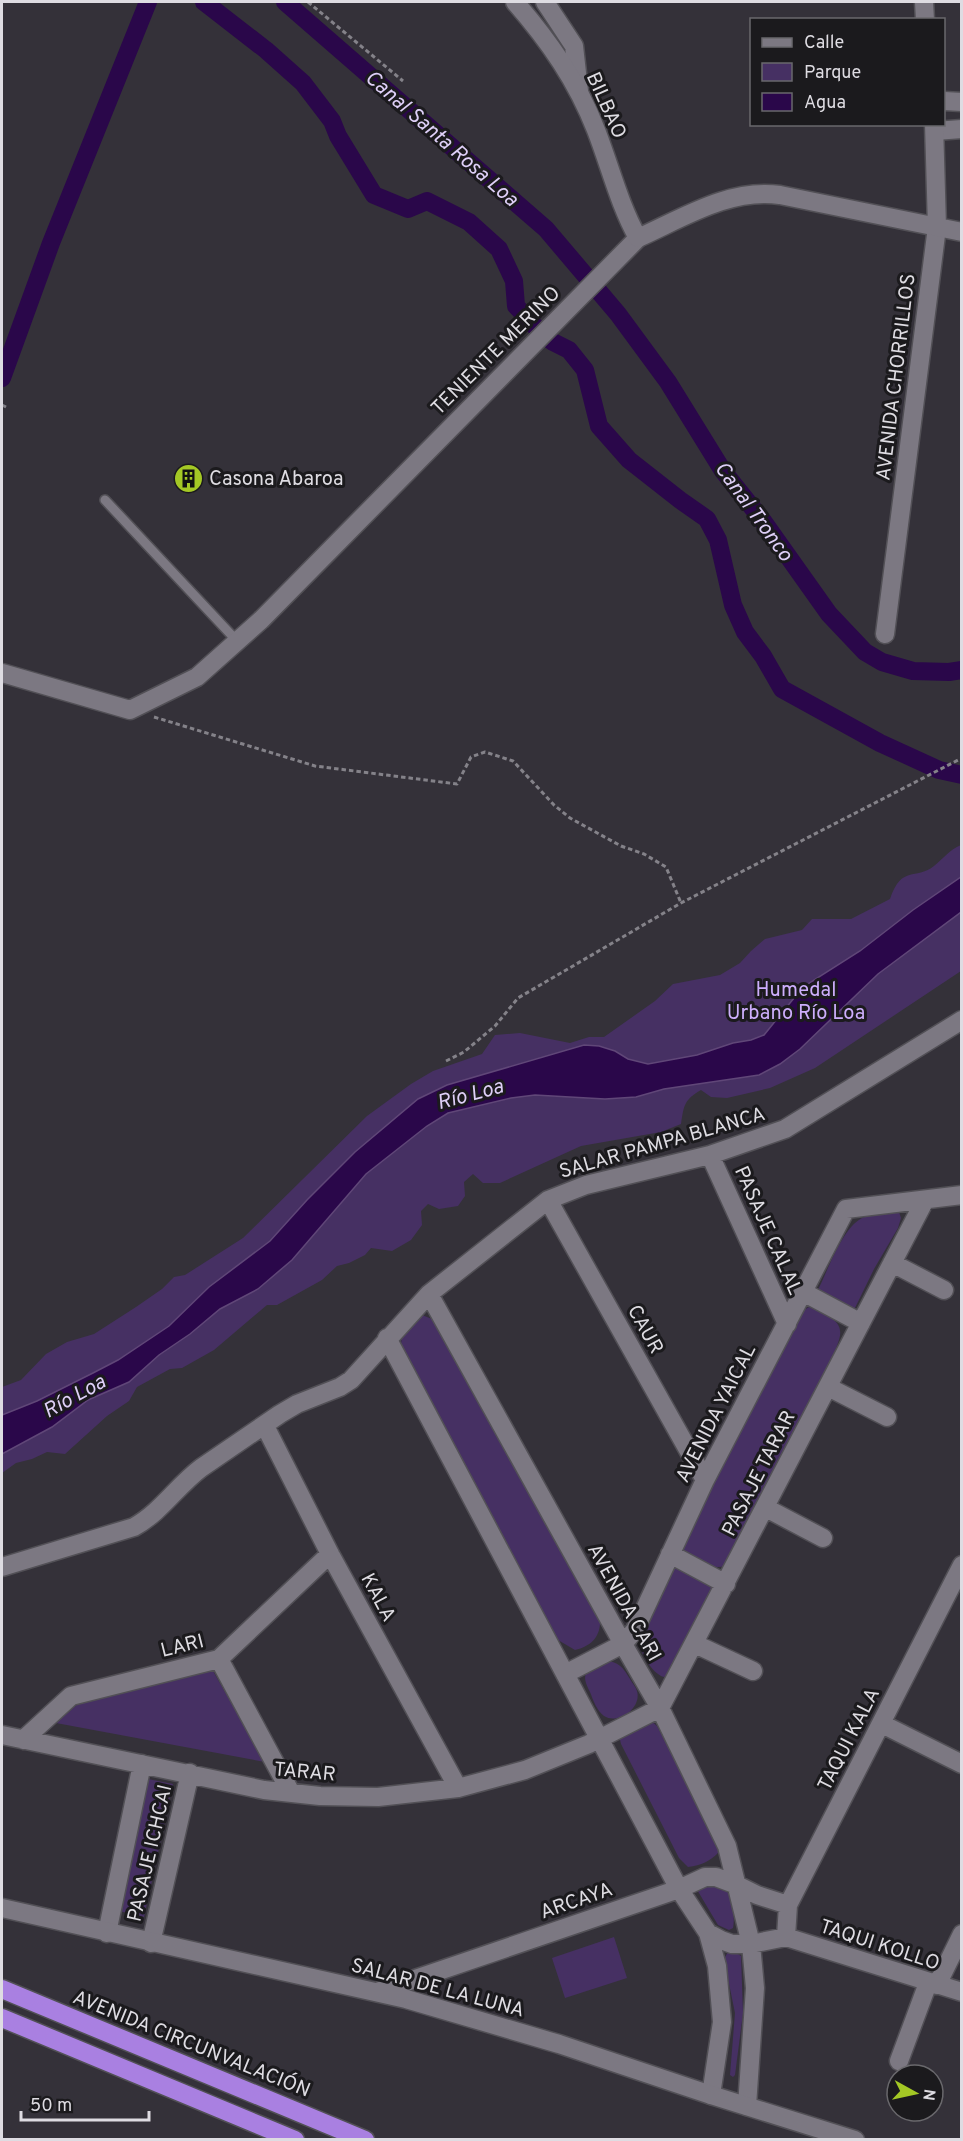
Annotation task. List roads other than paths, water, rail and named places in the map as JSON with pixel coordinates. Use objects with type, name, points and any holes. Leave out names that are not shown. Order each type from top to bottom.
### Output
[{"type":"highway","name":"AVENIDA CIRCUNVALACIÓN","points":[[2,1989],[365,2139]]},
{"type":"highway","points":[[2,2018],[295,2139]]},
{"type":"street","name":"BILBAO","points":[[515,2],[549,43],[579,91],[628,220],[638,238]]},
{"type":"street","points":[[545,2],[574,46],[579,91]]},
{"type":"street","points":[[924,2],[926,18]]},
{"type":"street","points":[[945,101],[962,102]]},
{"type":"street","points":[[934,128],[962,129]]},
{"type":"street","name":"AVENIDA CHORRILLOS","points":[[885,634],[937,226],[934,128]]},
{"type":"street","name":"TENIENTE MERINO","points":[[2,673],[130,710],[197,677],[269,611],[638,238],[722,200],[757,193],[780,195],[962,232]]},
{"type":"street","name":"SALAR PAMPA BLANCA","points":[[2,1567],[134,1527],[148,1519],[191,1476],[297,1404],[340,1387],[351,1380],[429,1294],[548,1200],[586,1185],[710,1155],[785,1129],[962,1020]]},
{"type":"street","name":"PASAJE CALAL","points":[[710,1155],[787,1324]]},
{"type":"street","points":[[925,1200],[962,1195]]},
{"type":"street","name":"CAUR","points":[[548,1200],[705,1480]]},
{"type":"street","name":"AVENIDA YAICAL","points":[[565,1674],[622,1644],[635,1630],[705,1480],[846,1209],[925,1200]]},
{"type":"street","name":"PASAJE TARAR","points":[[660,1708],[925,1200]]},
{"type":"street","points":[[892,1263],[944,1290]]},
{"type":"street","points":[[803,1292],[861,1323]]},
{"type":"street","name":"AVENIDA CARI","points":[[429,1294],[622,1644],[660,1708],[727,1846],[750,1944],[754,1988],[747,2106]]},
{"type":"street","points":[[387,1338],[680,1889],[708,1933],[717,1966],[722,2022],[711,2095]]},
{"type":"street","points":[[828,1387],[887,1417]]},
{"type":"street","name":"KALA","points":[[265,1426],[330,1554],[458,1788]]},
{"type":"street","points":[[766,1508],[824,1538]]},
{"type":"street","name":"LARI","points":[[23,1740],[71,1696],[219,1659],[330,1554]]},
{"type":"street","points":[[670,1554],[726,1584]]},
{"type":"street","name":"TAQUI KALA","points":[[786,1937],[788,1905],[882,1724],[955,1593],[962,1565]]},
{"type":"street","points":[[695,1644],[753,1671]]},
{"type":"street","points":[[219,1659],[291,1793]]},
{"type":"street","points":[[601,1738],[660,1708]]},
{"type":"street","points":[[882,1724],[962,1764]]},
{"type":"street","name":"TARAR","points":[[2,1735],[264,1790],[349,1797],[378,1797],[458,1788],[525,1770],[601,1738]]},
{"type":"street","name":"PASAJE ICHCAI","points":[[107,1933],[142,1764]]},
{"type":"street","name":"PASAJE ICHCAI","points":[[151,1943],[190,1773]]},
{"type":"street","name":"ARCAYA","points":[[377,1992],[680,1889],[705,1877],[716,1877],[757,1895],[788,1905]]},
{"type":"street","name":"SALAR DE LA LUNA","points":[[2,1908],[377,1992],[559,2044],[711,2095],[855,2139]]},
{"type":"street","points":[[708,1933],[721,1941],[732,1944],[750,1944],[786,1937]]},
{"type":"street","points":[[899,2061],[933,1984],[962,1934]]},
{"type":"street","name":"TAQUI KOLLO","points":[[786,1937],[962,1992]]},
{"type":"lane","points":[[105,500],[237,641]]},
{"type":"water","name":"Río Loa","points":[[961,877],[961,912],[878,974],[800,1049],[780,1064],[759,1075],[664,1089],[636,1097],[605,1099],[535,1095],[511,1098],[448,1113],[427,1126],[366,1174],[292,1260],[258,1289],[220,1309],[190,1334],[159,1355],[129,1382],[88,1400],[52,1427],[2,1454],[2,1415],[37,1401],[118,1360],[169,1326],[209,1287],[270,1241],[355,1152],[418,1099],[447,1085],[584,1045],[599,1046],[615,1051],[628,1059],[648,1064],[697,1055],[764,1035],[803,987],[860,951]]},
{"type":"waterway","points":[[2,378],[51,243],[148,2]]},
{"type":"waterway","points":[[204,2],[266,50],[303,83],[332,121],[338,136],[374,195],[408,209],[427,201],[469,222],[499,249],[514,281],[516,306],[542,334],[569,350],[585,370],[599,426],[629,460],[707,519],[718,540],[733,605],[745,632],[763,656],[782,689],[880,743],[939,770],[962,775]]},
{"type":"waterway","name":"Canal Tronco","points":[[285,2],[546,229],[618,314],[668,382],[723,471],[763,521],[829,614],[865,652],[882,662],[913,671],[962,670]]},
{"type":"place","name":"Casona Abaroa","points":[[188,478]]},
{"type":"water label","name":"Canal Santa Rosa Loa","points":[[442,138]]},
{"type":"park label","name":"Humedal Urbano Río Loa","points":[[796,1000]]}]
